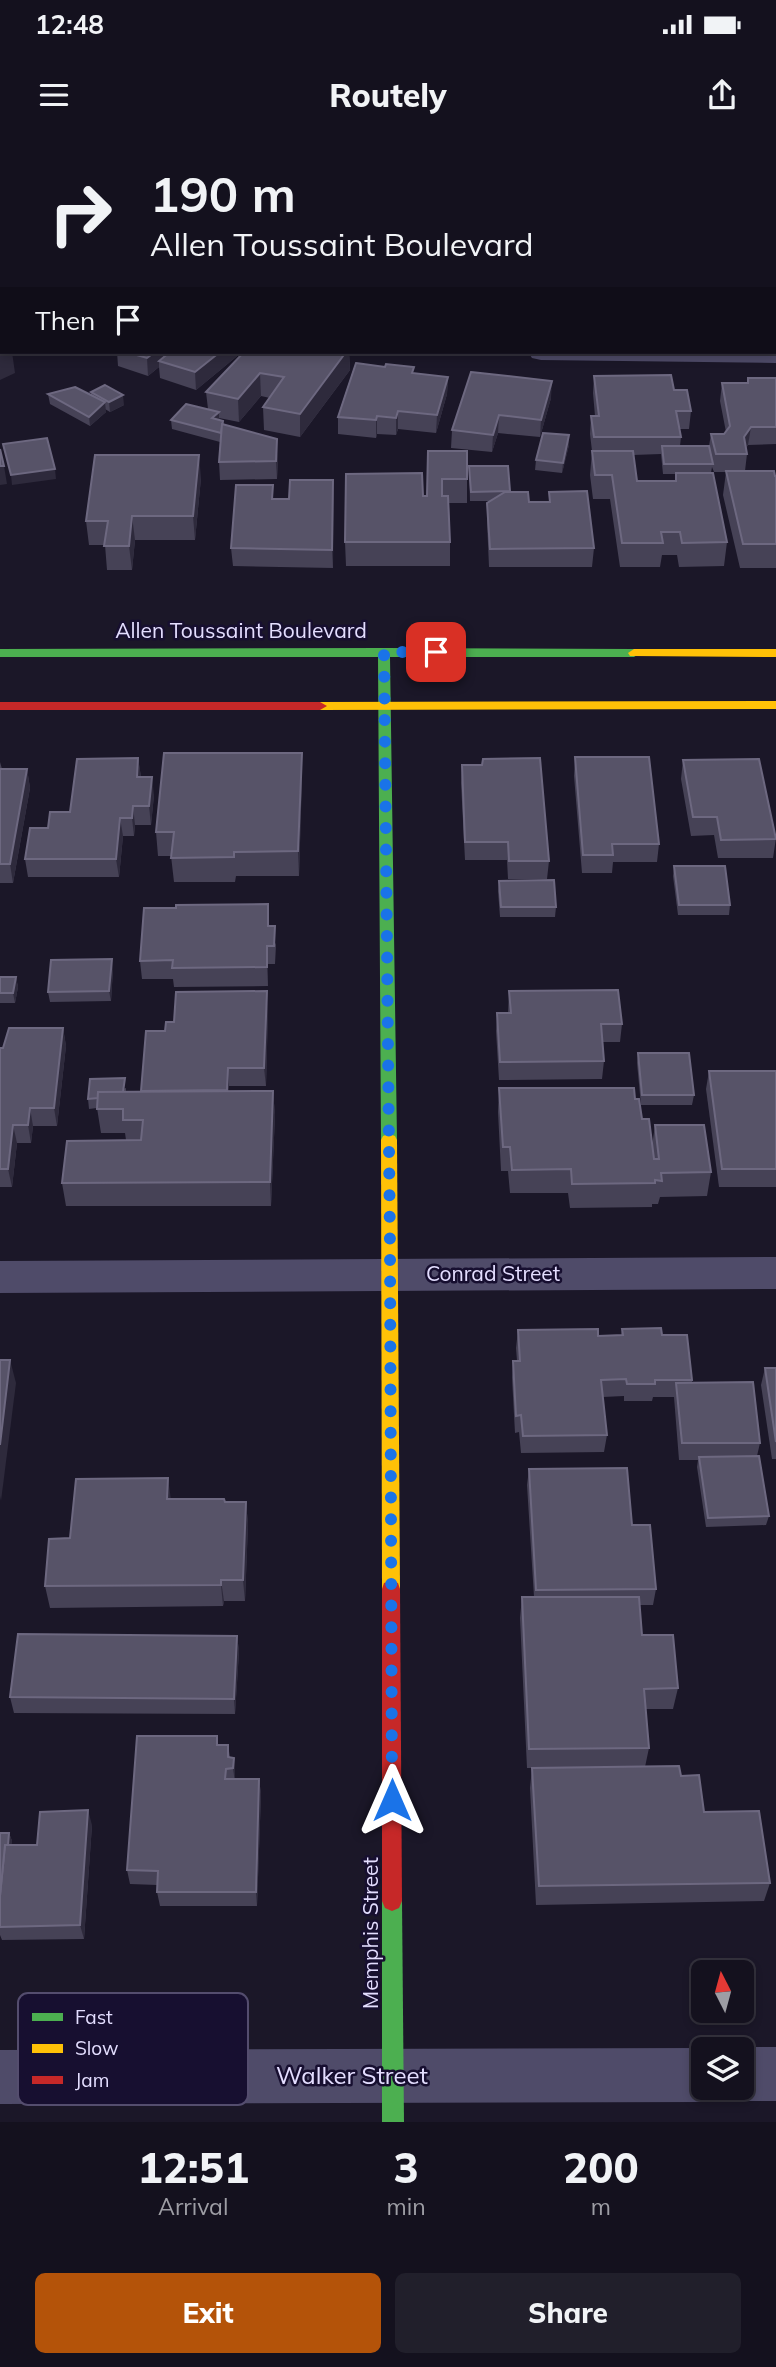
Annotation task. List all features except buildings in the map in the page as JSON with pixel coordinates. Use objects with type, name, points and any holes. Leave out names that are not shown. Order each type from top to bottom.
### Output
[{"type":"main road","name":"Allen Toussaint Boulevard","points":[[0,653],[88,659],[384,652],[776,653]]},
{"type":"main road","name":"Memphis Street","points":[[384,652],[390,1275],[392,2099]]},
{"type":"main road","points":[[0,706],[83,699],[384,705],[776,705]]},
{"type":"street","points":[[698,354],[776,355]]},
{"type":"street","name":"Conrad Street","points":[[0,1277],[776,1273]]},
{"type":"street","points":[[754,2074],[776,2074]]},
{"type":"street","name":"Walker Street","points":[[248,2091],[392,2099],[691,2075]]},
{"type":"street","name":"Walker Street","points":[[0,2077],[18,2078]]},
{"type":"traffic: fast","points":[[384,652],[389,1140]]},
{"type":"traffic: fast","points":[[0,653],[634,653]]},
{"type":"traffic: fast","points":[[392,1901],[393,2122]]},
{"type":"traffic: slow","points":[[634,653],[776,653]]},
{"type":"traffic: slow","points":[[320,706],[776,705]]},
{"type":"traffic: slow","points":[[389,1140],[391,1589]]},
{"type":"traffic: jam","points":[[0,706],[320,706]]},
{"type":"traffic: jam","points":[[391,1589],[392,1901]]},
{"type":"route","points":[[392,1800],[384,652],[436,652]]}]
